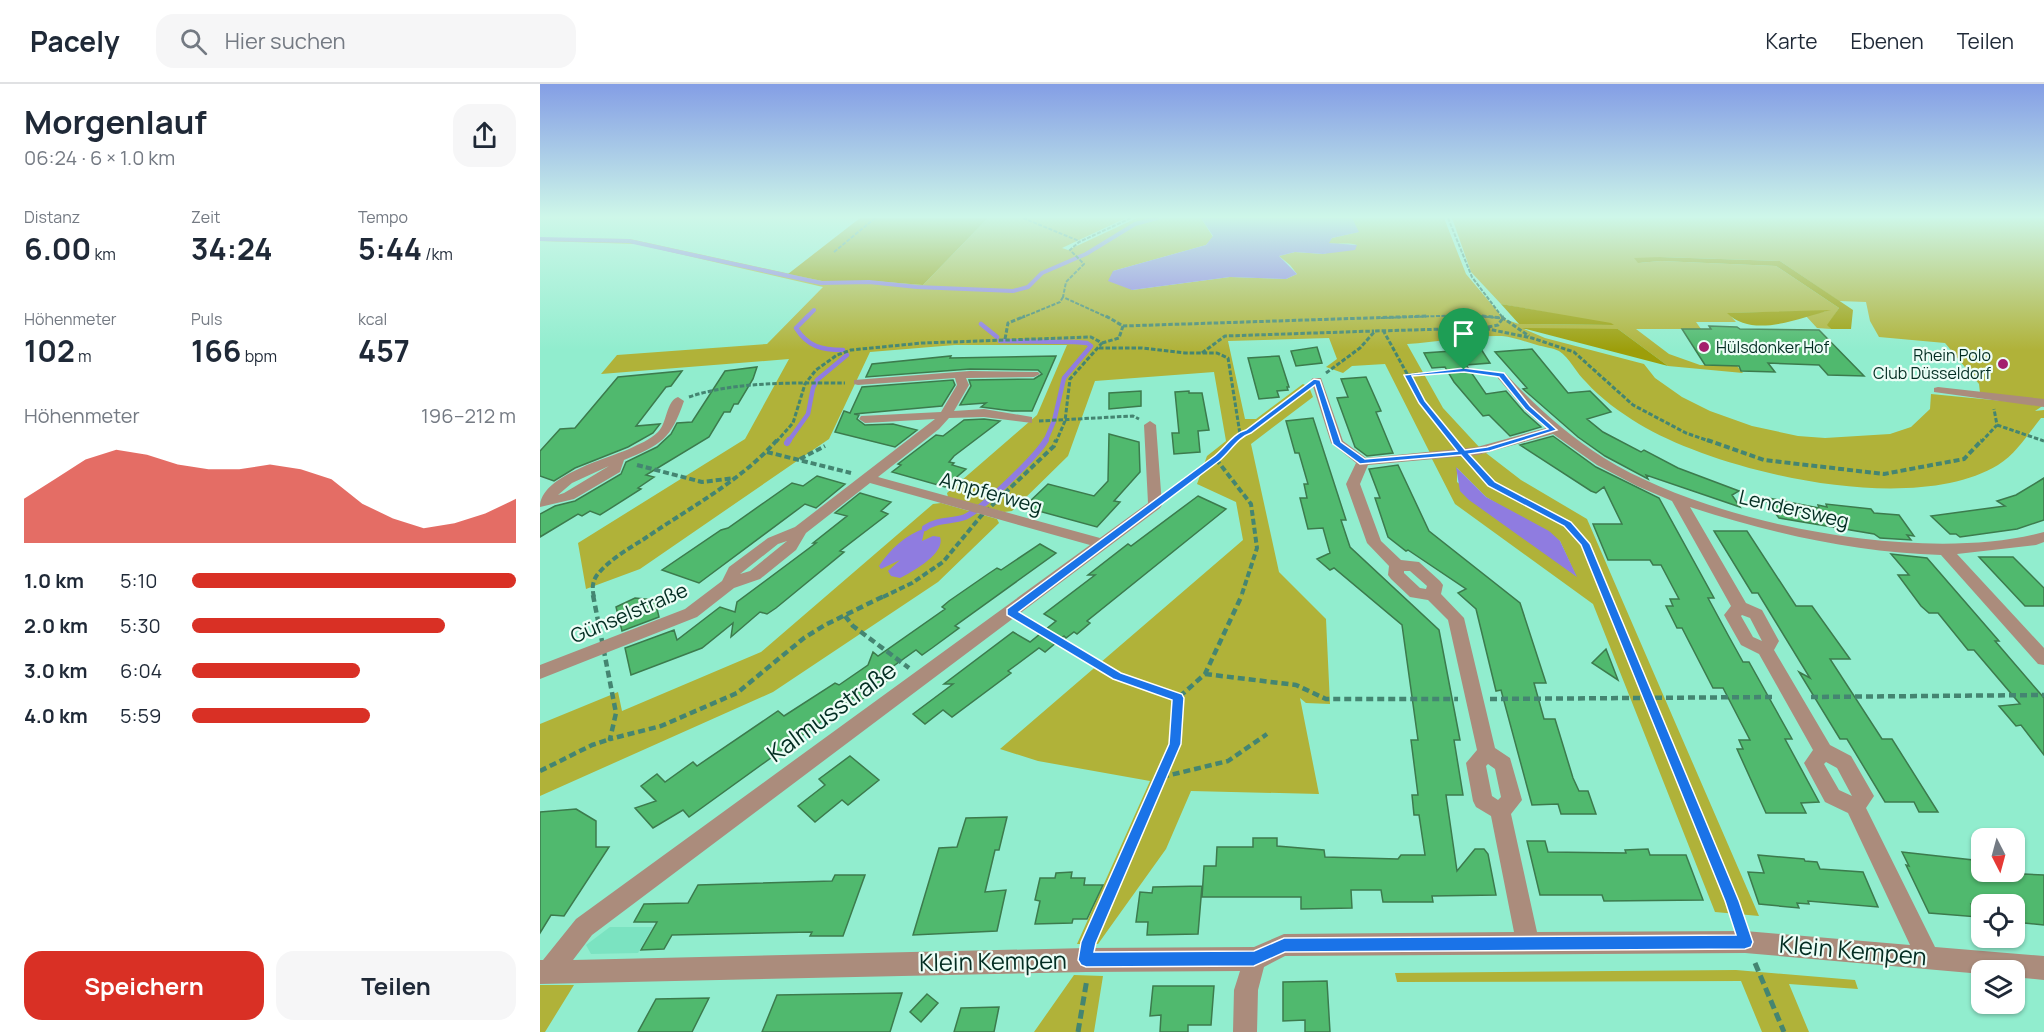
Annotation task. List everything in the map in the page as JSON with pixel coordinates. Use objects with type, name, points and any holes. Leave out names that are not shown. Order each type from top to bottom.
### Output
[{"type":"street","points":[[858,382],[959,375],[1034,374]]},
{"type":"street","name":"Günselstraße","points":[[540,672],[691,613],[729,584],[734,571],[773,541],[800,530],[930,432],[946,414],[963,385],[959,375]]},
{"type":"street","name":"Lendersweg","points":[[1501,375],[1527,407],[1553,430],[1608,467],[1677,497],[1754,524],[1861,544],[1945,550],[2036,540],[2044,537]]},
{"type":"street","points":[[1317,380],[1337,444],[1363,462],[1487,449],[1553,430]]},
{"type":"street","points":[[1938,390],[2044,403]]},
{"type":"street","points":[[543,502],[569,496],[615,469],[618,459],[662,434],[671,420],[678,401]]},
{"type":"street","points":[[865,419],[994,413],[1028,420]]},
{"type":"street","points":[[1150,425],[1155,505]]},
{"type":"street","points":[[1363,462],[1354,481],[1354,491],[1372,542],[1397,565],[1413,566],[1435,585],[1433,595],[1456,618],[1487,753],[1503,764],[1510,791],[1512,800],[1500,811]]},
{"type":"street","name":"Ampferweg","points":[[868,478],[977,511],[1103,544]]},
{"type":"street","points":[[1677,497],[1740,607],[1756,614],[1771,641],[1765,650],[1823,751],[1844,762],[1864,796],[1855,807]]},
{"type":"street","name":"Kalmusstraße","points":[[545,972],[584,927],[1155,505]]},
{"type":"street","points":[[1945,550],[2044,659]]},
{"type":"street","points":[[1823,751],[1814,763],[1832,796],[1855,807],[1928,958]]},
{"type":"street","points":[[1487,753],[1476,763],[1483,801],[1500,811],[1528,943]]},
{"type":"street","name":"Klein Kempen","points":[[545,972],[1086,960],[1254,959],[1284,945],[1745,942],[2044,968]]},
{"type":"street","points":[[1245,1032],[1246,990],[1254,959]]},
{"type":"path","points":[[1005,339],[1008,323],[1060,302],[1069,277],[1083,264],[1082,262]]},
{"type":"path","points":[[1466,262],[1472,277],[1503,318],[1533,338]]},
{"type":"path","points":[[1063,297],[1101,312],[1123,326],[1467,315],[1503,318]]},
{"type":"path","points":[[1202,353],[1225,336],[1483,328],[1498,325],[1503,318]]},
{"type":"path","points":[[1102,343],[1119,338],[1123,326]]},
{"type":"path","points":[[1483,328],[1533,338],[1574,352],[1633,405],[1675,428],[1764,460],[1884,474],[1964,459],[1997,425]]},
{"type":"path","points":[[1383,330],[1422,401],[1491,484],[1568,524],[1585,544],[1732,901],[1745,942],[1784,1032]]},
{"type":"path","points":[[1155,505],[1228,450],[1240,434],[1248,431],[1360,348],[1375,331]]},
{"type":"path","points":[[1098,348],[1142,348],[1217,353],[1228,358],[1240,434]]},
{"type":"path","points":[[1407,375],[1464,370],[1501,375]]},
{"type":"path","points":[[678,401],[704,392],[786,383],[858,382]]},
{"type":"path","points":[[1989,397],[1997,425]]},
{"type":"path","points":[[1048,421],[1133,416],[1150,425]]},
{"type":"path","points":[[1997,425],[2044,441]]},
{"type":"path","points":[[800,460],[825,446]]},
{"type":"path","points":[[767,452],[868,478]]},
{"type":"path","points":[[618,459],[702,482],[735,477]]},
{"type":"path","points":[[1078,1032],[1087,977],[1088,942],[1175,744],[1178,698],[1205,674],[1244,591],[1257,548],[1251,504],[1224,473],[1216,459]]},
{"type":"path","points":[[540,771],[610,739],[661,726],[721,701],[753,682],[804,638],[886,597],[943,562],[977,511]]},
{"type":"path","points":[[591,588],[616,713],[610,739]]},
{"type":"path","points":[[1011,612],[1117,676],[1178,698]]},
{"type":"path","points":[[845,616],[853,626],[922,678]]},
{"type":"path","points":[[1205,674],[1296,685],[1326,699],[2044,695]]},
{"type":"path","points":[[1162,777],[1228,761],[1267,734]]},
{"type":"shaded area","points":[[715,262],[736,262],[827,282],[873,281],[923,285],[945,262],[1144,262],[1113,271],[1132,290],[1230,277],[1286,279],[1297,274],[1287,262],[1461,262],[1466,274],[1504,319],[1519,324],[1613,325],[1501,304],[1471,272],[1468,262],[1690,262],[1776,266],[1839,308],[1828,325],[1831,329],[1817,328],[1806,316],[1826,311],[1728,313],[1736,322],[1696,322],[1701,329],[1636,329],[1669,354],[1700,365],[1737,366],[1743,373],[1668,366],[1618,329],[1524,329],[1545,338],[1644,364],[1655,378],[1682,397],[1710,411],[1752,426],[1798,436],[1825,438],[1890,434],[1911,427],[1930,409],[1931,394],[2044,405],[2035,411],[2044,410],[2044,418],[2041,418],[2021,443],[1998,465],[1961,480],[1917,487],[1868,488],[1817,482],[1766,472],[1674,442],[1639,424],[1611,405],[1583,379],[1559,351],[1506,337],[1490,336],[1407,344],[1443,408],[1480,448],[1430,453],[1385,364],[1352,366],[1343,373],[1326,367],[1337,359],[1329,338],[1228,341],[1245,419],[1256,419],[1303,384],[1309,387],[1313,397],[1251,444],[1279,572],[1326,619],[1330,704],[1306,703],[1300,698],[1319,794],[1191,791],[1166,849],[1098,944],[1077,944],[1150,781],[1038,761],[1000,749],[1243,540],[1236,502],[1197,484],[1207,456],[1226,441],[1214,372],[1095,381],[1068,456],[1012,511],[1004,512],[948,497],[947,493],[1037,415],[1067,345],[955,345],[870,352],[829,439],[640,569],[586,589],[578,543],[745,439],[789,359],[601,374],[617,355],[767,344],[823,287]]},
{"type":"shaded area","points":[[803,262],[945,262],[923,285],[873,281],[827,282],[788,274]]},
{"type":"shaded area","points":[[1144,262],[1285,262],[1297,274],[1286,279],[1230,277],[1132,290],[1108,281],[1113,271]]},
{"type":"shaded area","points":[[1690,262],[1782,262],[1853,310],[1851,329],[1831,329],[1827,325],[1839,308],[1776,266]]},
{"type":"shaded area","points":[[1782,262],[2044,262],[2044,400],[1980,393],[1979,384],[1945,343],[1879,337],[1870,321],[1866,302],[1839,301]]},
{"type":"shaded area","points":[[1501,304],[1611,323],[1614,325],[1519,324]]},
{"type":"shaded area","points":[[1831,310],[1763,326],[1738,321],[1727,313]]},
{"type":"shaded area","points":[[1522,328],[1618,329],[1668,366]]},
{"type":"shaded area","points":[[1486,453],[1521,480],[1587,519],[1759,916],[1715,912],[1593,604],[1455,504],[1432,459]],"holes":[[[1457,468],[1486,497],[1560,541],[1576,576],[1457,482]]]},
{"type":"shaded area","points":[[1456,467],[1486,497],[1549,531],[1560,541],[1577,577],[1469,500],[1460,491]]},
{"type":"shaded area","points":[[941,503],[997,519],[999,523],[938,582],[773,692],[540,796],[540,724],[618,692],[622,711],[761,652],[933,504]]},
{"type":"shaded area","points":[[925,528],[922,541],[933,536],[940,537],[938,549],[933,555],[920,567],[900,578],[891,576],[888,571],[900,560],[881,569],[879,566],[893,548]]},
{"type":"shaded area","points":[[610,927],[653,927],[638,953],[591,954],[586,945]]},
{"type":"shaded area","points":[[1736,970],[1855,980],[1858,989],[1789,984],[1809,1032],[1762,1032],[1741,981],[1397,982],[1395,973]]},
{"type":"shaded area","points":[[1074,975],[1103,976],[1094,1032],[1034,1032]]},
{"type":"shaded area","points":[[540,985],[574,985],[545,1032],[540,1032]]},
{"type":"building","points":[[1709,326],[1740,329],[1819,330],[1864,376],[1828,375],[1819,365],[1768,363],[1775,372],[1741,371],[1739,366],[1705,365],[1682,329],[1711,329]]},
{"type":"building","points":[[1317,347],[1322,363],[1296,366],[1291,351]]},
{"type":"building","points":[[1481,349],[1490,363],[1466,365],[1486,394],[1506,391],[1541,427],[1510,436],[1489,415],[1483,416],[1454,382],[1445,367],[1432,368],[1424,353]]},
{"type":"building","points":[[1532,349],[1568,393],[1590,391],[1611,412],[1587,419],[1603,432],[1641,452],[1644,450],[1678,468],[1739,491],[1732,495],[1740,507],[1646,475],[1648,479],[1605,456],[1578,437],[1523,389],[1527,388],[1495,352]]},
{"type":"building","points":[[951,356],[950,358],[1056,356],[1032,411],[981,407],[986,403],[960,405],[971,386],[969,380],[1034,379],[1042,374],[1038,370],[970,369],[866,377],[872,364]]},
{"type":"building","points":[[1279,356],[1288,390],[1277,391],[1279,397],[1259,399],[1248,358]]},
{"type":"building","points":[[757,367],[753,379],[738,404],[734,404],[730,412],[724,412],[709,437],[646,475],[654,477],[638,488],[641,489],[600,515],[590,511],[582,516],[578,514],[540,537],[540,514],[555,506],[575,501],[621,474],[626,462],[657,447],[671,434],[677,423],[692,422],[725,371]]},
{"type":"building","points":[[682,371],[671,386],[666,387],[636,426],[660,424],[653,433],[628,447],[575,468],[554,481],[540,476],[540,451],[560,429],[575,428],[618,377]]},
{"type":"building","points":[[1366,377],[1381,411],[1376,412],[1393,453],[1367,456],[1355,447],[1337,398],[1348,397],[1341,379]]},
{"type":"building","points":[[953,380],[955,385],[942,406],[854,414],[859,415],[857,419],[865,425],[893,424],[917,430],[895,447],[835,432],[844,411],[850,413],[862,387]]},
{"type":"building","points":[[1141,391],[1141,406],[1109,409],[1109,393]]},
{"type":"building","points":[[1189,391],[1189,393],[1202,393],[1209,430],[1198,431],[1200,452],[1174,454],[1172,433],[1179,433],[1175,392]]},
{"type":"building","points":[[1313,418],[1346,520],[1341,520],[1350,547],[1439,630],[1460,740],[1454,740],[1463,795],[1446,795],[1457,871],[1475,849],[1484,849],[1488,854],[1496,895],[1432,896],[1433,902],[1383,902],[1381,890],[1351,890],[1352,908],[1301,909],[1301,897],[1202,897],[1204,866],[1216,866],[1217,847],[1253,847],[1253,838],[1277,838],[1277,846],[1324,850],[1325,857],[1398,859],[1401,855],[1425,855],[1419,815],[1414,815],[1412,795],[1418,795],[1411,740],[1418,740],[1402,625],[1334,568],[1330,570],[1317,559],[1330,553],[1323,528],[1308,529],[1300,498],[1307,498],[1304,484],[1308,484],[1299,453],[1295,453],[1286,421]]},
{"type":"building","points":[[964,420],[1000,421],[949,462],[966,469],[945,487],[892,472],[901,465],[898,464],[936,435],[943,436]]},
{"type":"building","points":[[1109,434],[1139,442],[1140,472],[1114,501],[1120,502],[1097,527],[1024,507],[1048,484],[1094,496],[1108,481]]},
{"type":"building","points":[[1553,436],[1596,467],[1659,498],[1714,598],[1708,598],[1728,635],[1743,662],[1749,662],[1792,739],[1785,739],[1819,802],[1801,803],[1806,813],[1766,813],[1737,749],[1743,749],[1739,740],[1750,740],[1723,688],[1713,688],[1682,628],[1677,628],[1666,606],[1673,606],[1670,599],[1679,599],[1661,565],[1653,565],[1650,560],[1608,560],[1593,524],[1622,524],[1604,487],[1596,493],[1591,491],[1520,445]]},
{"type":"building","points":[[1398,465],[1429,531],[1520,603],[1546,683],[1534,683],[1544,719],[1555,719],[1573,778],[1579,791],[1588,791],[1596,814],[1561,814],[1558,804],[1532,805],[1501,690],[1496,691],[1476,609],[1458,593],[1466,589],[1388,537],[1375,498],[1380,498],[1369,469]]},
{"type":"building","points":[[817,476],[845,484],[816,508],[805,504],[699,583],[662,570],[721,530],[728,528],[792,483],[803,486]]},
{"type":"building","points":[[2044,478],[2044,520],[2017,529],[1960,537],[1950,534],[1931,516],[2005,506],[1997,501],[2016,495]]},
{"type":"building","points":[[860,493],[891,502],[881,511],[888,514],[840,551],[844,552],[776,608],[767,614],[760,612],[731,637],[733,623],[702,648],[631,675],[625,648],[674,630],[677,640],[720,607],[735,612],[737,602],[816,543],[813,543],[847,516],[835,513]]},
{"type":"building","points":[[1198,496],[1226,509],[1087,621],[1090,623],[1077,634],[1074,632],[1066,638],[1064,636],[1045,652],[1039,648],[1008,671],[1011,673],[952,717],[943,710],[925,724],[913,714],[953,684],[944,684],[1013,632],[1030,642],[1056,621],[1044,614],[1095,575],[1088,575],[1128,544],[1131,546]]},
{"type":"building","points":[[1763,497],[1819,508],[1818,505],[1827,507],[1826,504],[1899,515],[1914,536],[1907,535],[1911,540],[1880,538],[1874,534],[1779,518]]},
{"type":"building","points":[[1714,531],[1747,531],[1796,606],[1812,606],[1850,659],[1830,659],[1882,739],[1892,739],[1938,812],[1919,812],[1914,802],[1885,802],[1847,739],[1840,739],[1799,672],[1810,678],[1758,593],[1752,593]]},
{"type":"building","points":[[1040,544],[1056,553],[955,626],[959,628],[922,655],[916,650],[881,675],[888,680],[875,690],[868,690],[871,693],[858,702],[854,698],[689,817],[683,810],[653,828],[635,808],[656,801],[641,786],[657,774],[665,782],[693,762],[697,766],[778,711],[784,716],[835,683],[839,685],[868,665],[873,652],[878,656],[945,609],[942,607],[949,601],[988,574],[997,568],[1001,570]]},
{"type":"building","points":[[1891,554],[1927,558],[1999,641],[1995,641],[2044,698],[2044,755],[2021,725],[2016,726],[1999,706],[2020,704],[1974,650],[1968,650],[1938,613],[1929,613],[1921,606],[1898,575],[1909,575]]},
{"type":"building","points":[[1979,557],[2013,557],[2044,588],[2044,606],[2025,606]]},
{"type":"building","points":[[635,598],[655,600],[659,617],[622,631],[616,607]]},
{"type":"building","points":[[1606,649],[1618,680],[1592,663]]},
{"type":"building","points":[[850,756],[879,780],[848,805],[842,800],[815,822],[798,806],[825,785],[819,779]]},
{"type":"building","points":[[576,809],[596,821],[596,847],[609,847],[564,916],[551,915],[540,933],[540,812]]},
{"type":"building","points":[[1007,817],[999,850],[995,850],[985,892],[1006,890],[997,931],[913,935],[939,848],[957,847],[966,818]]},
{"type":"building","points":[[1527,841],[1545,841],[1548,852],[1626,853],[1625,850],[1648,849],[1650,855],[1686,855],[1703,900],[1604,901],[1602,895],[1540,895]]},
{"type":"building","points":[[1902,852],[1971,860],[1971,882],[2025,882],[2025,874],[2044,875],[2044,925],[2025,923],[2025,894],[1971,894],[1971,916],[1929,913],[1906,865],[1909,866]]},
{"type":"building","points":[[1758,855],[1804,859],[1817,862],[1820,869],[1863,872],[1878,907],[1808,901],[1809,904],[1797,903],[1799,908],[1759,904],[1748,872],[1764,873]]},
{"type":"building","points":[[1072,872],[1071,878],[1085,878],[1084,885],[1103,885],[1087,919],[1073,919],[1072,923],[1035,924],[1040,901],[1035,900],[1040,878],[1055,878],[1056,873]]},
{"type":"building","points":[[835,875],[865,875],[843,936],[810,936],[812,932],[672,935],[664,949],[641,950],[657,922],[634,922],[644,904],[688,903],[698,885],[832,881]]},
{"type":"building","points":[[1202,886],[1198,934],[1147,935],[1148,922],[1136,922],[1140,892],[1152,893],[1153,887]]},
{"type":"building","points":[[1327,981],[1330,1032],[1305,1032],[1305,1020],[1283,1021],[1283,982]]},
{"type":"building","points":[[1153,986],[1214,986],[1211,1025],[1188,1025],[1188,1032],[1160,1032],[1161,1015],[1150,1016]]},
{"type":"building","points":[[902,993],[890,1032],[762,1032],[777,995]]},
{"type":"building","points":[[927,994],[938,1003],[921,1022],[910,1012]]},
{"type":"building","points":[[709,998],[692,1032],[638,1032],[656,999]]},
{"type":"building","points":[[999,1007],[994,1032],[954,1032],[961,1008]]},
{"type":"waterway","points":[[726,262],[821,283],[869,282],[917,287],[1013,291],[1028,287],[1042,273],[1067,262]]},
{"type":"waterway","points":[[814,310],[796,328],[805,339],[816,346],[843,350]]},
{"type":"waterway","points":[[981,324],[997,337]]},
{"type":"waterway","points":[[1000,341],[1075,342],[1087,343],[1091,346],[1064,378],[1054,421],[1046,440]]},
{"type":"waterway","points":[[788,442],[808,414],[813,388],[817,380],[847,355]]},
{"type":"waterway","points":[[925,528],[934,523],[960,519],[973,512],[1020,470],[1046,440]]},
{"type":"place","name":"Hülsdonker Hof","points":[[1704,347]]},
{"type":"place","name":"Rhein Polo Club Düsseldorf","points":[[2003,364]]},
{"type":"route","points":[[1464,370],[1407,375],[1422,401],[1463,453],[1363,462],[1337,444],[1317,380],[1248,431],[1240,434],[1228,450],[1011,612],[1117,676],[1175,695],[1178,698],[1175,744],[1088,942],[1086,960],[1254,959],[1258,955],[1284,945],[1745,942],[1732,901],[1585,544],[1568,524],[1491,484],[1463,453],[1487,449],[1553,430],[1527,407],[1501,375],[1464,370]]}]
